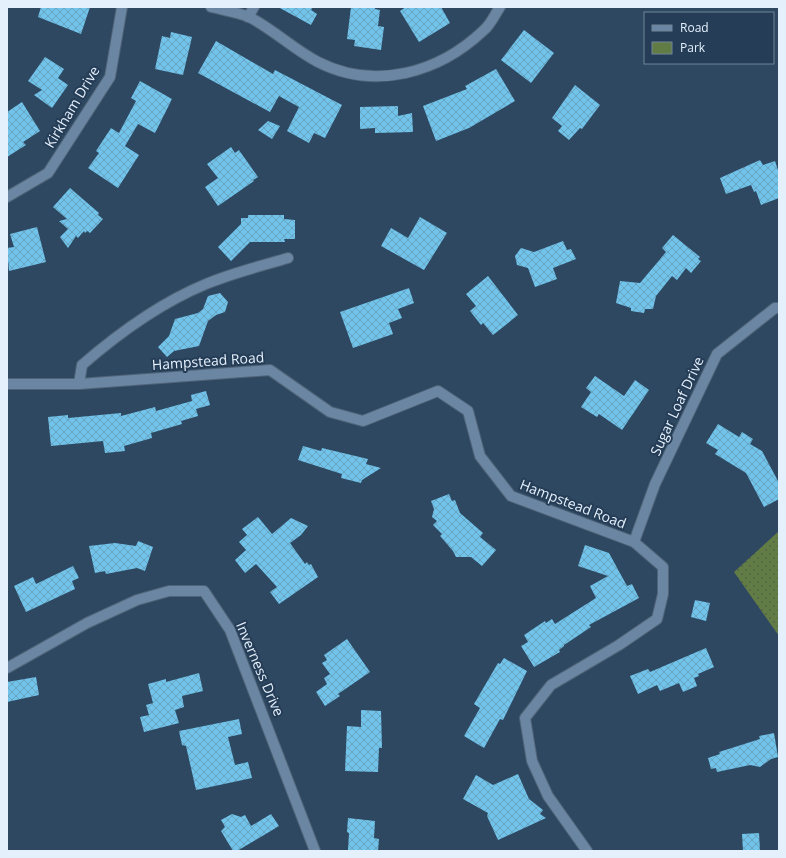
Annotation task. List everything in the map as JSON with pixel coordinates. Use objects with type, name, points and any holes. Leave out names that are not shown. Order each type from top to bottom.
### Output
[{"type":"street","name":"Kirkham Drive","points":[[7,197],[48,173],[110,77],[122,7]]},
{"type":"street","points":[[211,7],[248,17],[318,62],[352,74],[378,76],[408,74],[450,57],[485,29],[500,7]]},
{"type":"street","points":[[248,17],[254,7]]},
{"type":"street","points":[[79,384],[82,365],[104,346],[155,309],[207,283],[288,258]]},
{"type":"street","name":"Sugar Loaf Drive","points":[[634,542],[655,484],[717,354],[775,308],[779,308]]},
{"type":"street","name":"Hampstead Road","points":[[7,384],[79,384],[270,370],[330,412],[363,421],[438,391],[468,411],[480,456],[511,496],[634,542],[663,567],[663,594],[657,619],[619,645],[551,685],[525,718],[532,761],[538,775],[548,796],[587,851]]},
{"type":"street","name":"Inverness Drive","points":[[7,668],[87,623],[137,600],[169,591],[204,590],[230,630],[315,851]]},
{"type":"green space","points":[[779,531],[779,636],[734,572]]},
{"type":"building","points":[[41,7],[90,7],[81,34],[38,17]]},
{"type":"building","points":[[278,7],[313,7],[311,10],[317,14],[311,25]]},
{"type":"building","points":[[351,7],[375,7],[375,9],[380,10],[378,26],[384,27],[381,50],[354,46],[355,40],[347,39]]},
{"type":"building","points":[[406,7],[441,7],[450,23],[419,42],[400,11]]},
{"type":"building","points":[[524,30],[554,53],[531,83],[501,60]]},
{"type":"building","points":[[171,32],[192,37],[183,75],[155,69],[162,36],[170,38]]},
{"type":"building","points":[[216,41],[273,74],[275,70],[342,105],[325,138],[314,133],[309,143],[287,131],[299,107],[279,96],[270,112],[198,73]]},
{"type":"building","points":[[45,57],[64,69],[58,78],[68,85],[52,108],[34,95],[42,90],[28,81]]},
{"type":"building","points":[[496,69],[515,101],[469,128],[436,141],[423,106],[467,89],[465,86]]},
{"type":"building","points":[[140,81],[172,99],[155,133],[138,124],[125,146],[139,155],[118,188],[88,168],[99,153],[96,151],[111,128],[119,133],[136,101],[131,98]]},
{"type":"building","points":[[575,85],[600,105],[582,129],[580,128],[569,140],[558,131],[562,126],[552,118]]},
{"type":"building","points":[[22,102],[40,131],[23,142],[26,145],[7,157],[7,112]]},
{"type":"building","points":[[398,106],[398,116],[412,113],[413,132],[375,133],[375,128],[360,129],[360,107]]},
{"type":"building","points":[[268,121],[280,126],[272,139],[258,130]]},
{"type":"building","points":[[231,147],[235,153],[239,150],[258,177],[218,206],[205,187],[218,178],[207,164]]},
{"type":"building","points":[[760,160],[763,165],[775,161],[779,173],[779,198],[761,205],[756,191],[754,192],[751,185],[726,194],[720,178]]},
{"type":"building","points":[[70,188],[99,213],[98,215],[103,219],[90,233],[87,231],[85,233],[84,231],[78,238],[76,236],[68,248],[60,237],[68,229],[59,221],[67,219],[53,207]]},
{"type":"building","points":[[248,215],[284,215],[284,219],[295,220],[295,239],[284,239],[285,242],[250,242],[231,261],[218,247],[241,224],[241,218],[248,218]]},
{"type":"building","points":[[420,217],[447,233],[424,270],[381,246],[391,228],[408,238]]},
{"type":"building","points":[[37,227],[46,262],[9,271],[7,248],[14,247],[10,234]]},
{"type":"building","points":[[673,235],[700,257],[698,259],[701,261],[691,273],[686,268],[677,280],[672,276],[656,296],[653,309],[645,309],[644,313],[631,311],[631,308],[616,303],[620,281],[640,283],[666,252],[662,248]]},
{"type":"building","points":[[563,241],[567,250],[571,249],[576,259],[553,268],[557,279],[535,287],[528,268],[517,265],[515,256],[521,248],[534,252]]},
{"type":"building","points":[[488,276],[518,315],[493,335],[483,323],[481,325],[470,311],[476,306],[466,294]]},
{"type":"building","points":[[409,288],[414,303],[398,309],[402,318],[389,323],[393,334],[353,348],[340,312]]},
{"type":"building","points":[[220,293],[228,302],[225,312],[216,315],[208,321],[199,346],[174,351],[167,357],[158,347],[169,336],[175,319],[198,313],[203,309],[208,296]]},
{"type":"building","points":[[595,376],[624,396],[635,380],[649,390],[622,430],[599,414],[597,417],[581,407],[591,392],[586,388]]},
{"type":"building","points":[[206,391],[210,405],[196,409],[198,416],[181,421],[182,424],[151,433],[152,438],[124,446],[125,451],[105,453],[103,441],[51,446],[48,417],[68,415],[68,418],[121,413],[121,416],[155,407],[156,411],[192,401],[191,395]]},
{"type":"building","points":[[718,424],[739,437],[742,432],[753,439],[750,444],[762,451],[779,483],[779,499],[764,507],[746,473],[715,454],[718,450],[706,443]]},
{"type":"building","points":[[303,446],[321,451],[322,448],[368,459],[366,464],[381,468],[362,480],[361,483],[341,478],[342,474],[298,460]]},
{"type":"building","points":[[449,494],[452,501],[455,500],[460,513],[483,533],[480,537],[496,550],[482,566],[471,557],[456,557],[453,551],[440,536],[442,534],[433,525],[437,521],[432,517],[434,509],[431,501]]},
{"type":"building","points":[[258,517],[272,534],[291,518],[308,526],[301,535],[290,543],[305,564],[307,562],[309,565],[311,564],[318,577],[279,604],[270,592],[277,587],[256,564],[245,573],[235,560],[246,550],[239,542],[247,535],[242,529]]},
{"type":"building","points":[[138,541],[153,547],[145,571],[137,568],[106,574],[105,571],[95,573],[89,546],[115,543],[136,546]]},
{"type":"building","points":[[585,545],[609,553],[627,586],[632,584],[639,598],[589,625],[591,627],[564,645],[559,650],[560,652],[534,667],[521,646],[528,642],[524,635],[545,621],[546,623],[552,619],[555,624],[596,598],[590,586],[608,576],[578,566]]},
{"type":"building","points":[[73,566],[79,578],[72,581],[75,589],[26,612],[14,586],[33,577],[36,584]]},
{"type":"building","points":[[695,600],[710,603],[706,621],[691,617]]},
{"type":"building","points":[[347,639],[370,672],[338,694],[340,696],[325,706],[316,692],[327,684],[324,678],[330,674],[322,663],[327,660],[324,655]]},
{"type":"building","points":[[706,648],[714,667],[698,674],[699,676],[694,678],[697,686],[683,692],[679,683],[660,691],[657,685],[638,694],[630,676],[648,669],[650,672]]},
{"type":"building","points":[[504,658],[527,671],[503,720],[500,719],[484,748],[464,736],[480,708],[474,704],[498,663],[500,664]]},
{"type":"building","points":[[199,673],[203,691],[182,696],[184,707],[175,710],[179,723],[144,732],[140,717],[149,715],[146,705],[153,703],[148,684],[166,679],[166,682]]},
{"type":"building","points":[[36,677],[39,695],[7,702],[7,682]]},
{"type":"building","points":[[361,710],[381,711],[382,748],[379,748],[378,772],[345,771],[347,726],[361,727]]},
{"type":"building","points":[[239,719],[242,734],[228,737],[235,765],[248,762],[252,778],[196,790],[186,746],[182,745],[179,731]]},
{"type":"building","points":[[774,733],[778,757],[771,759],[760,767],[750,765],[717,772],[716,768],[711,769],[708,758],[720,754],[719,752],[760,739],[759,736]]},
{"type":"building","points":[[518,774],[529,799],[543,810],[540,814],[546,818],[498,840],[487,816],[488,813],[463,799],[476,775],[493,785]]},
{"type":"building","points":[[232,814],[241,817],[245,815],[251,826],[271,814],[279,826],[237,851],[233,851],[221,831],[225,827],[221,820]]},
{"type":"building","points":[[348,818],[375,821],[374,838],[379,839],[378,851],[348,850]]},
{"type":"building","points":[[759,833],[760,851],[743,851],[742,834]]}]
